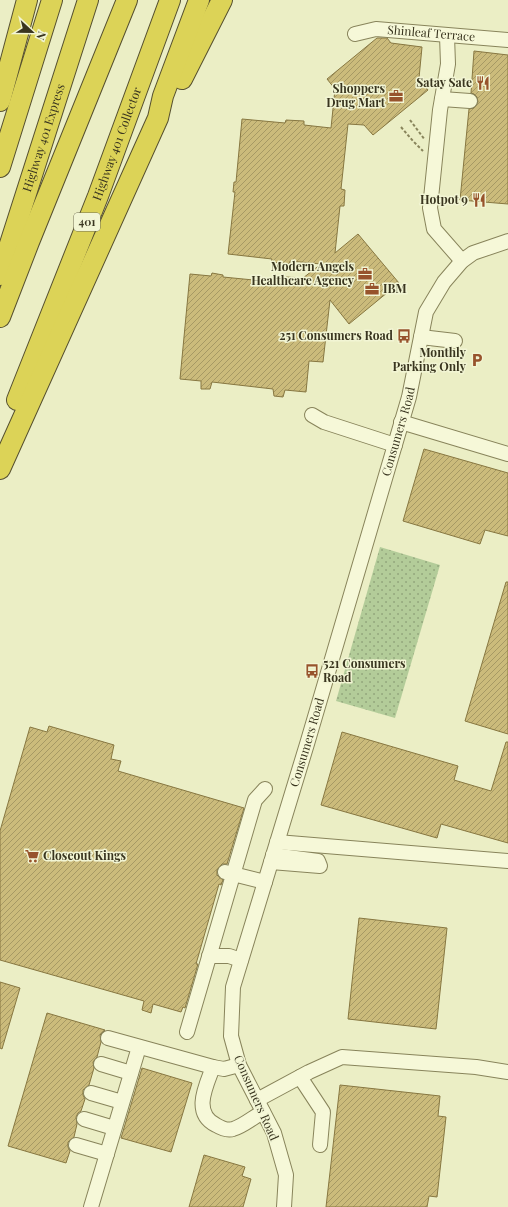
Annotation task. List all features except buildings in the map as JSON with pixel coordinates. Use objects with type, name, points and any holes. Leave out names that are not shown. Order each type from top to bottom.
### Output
[{"type":"highway","points":[[0,101],[27,0]]},
{"type":"highway","points":[[0,167],[52,0]]},
{"type":"highway","name":"Highway 401 Express","points":[[0,275],[88,0]]},
{"type":"highway","points":[[0,316],[127,0]]},
{"type":"highway","name":"Highway 401 Collector","points":[[0,443],[98,196],[170,0]]},
{"type":"highway","points":[[0,469],[158,118],[163,96],[199,0]]},
{"type":"highway","points":[[158,118],[170,103],[222,0]]},
{"type":"street","name":"Shinleaf Terrace","points":[[355,34],[376,29],[508,40]]},
{"type":"street","points":[[447,36],[448,64],[442,98],[430,208],[434,229],[462,261]]},
{"type":"street","points":[[442,98],[470,101]]},
{"type":"street","name":"Consumers Road","points":[[284,1207],[286,1175],[274,1133],[239,1065],[231,1036],[233,987],[402,422],[409,397],[426,312],[444,282],[462,261],[473,253],[508,241]]},
{"type":"street","points":[[422,337],[455,341]]},
{"type":"street","points":[[312,415],[324,422],[395,445]]},
{"type":"street","points":[[402,422],[508,454]]},
{"type":"street","points":[[187,1032],[209,956],[229,873],[255,800],[265,789]]},
{"type":"street","points":[[274,853],[508,861]]},
{"type":"street","points":[[229,873],[264,882]]},
{"type":"street","points":[[209,956],[228,956],[241,960]]},
{"type":"street","points":[[108,1038],[212,1067],[224,1069],[239,1065]]},
{"type":"street","points":[[91,1207],[139,1047]]},
{"type":"street","points":[[212,1067],[202,1103],[204,1115],[210,1122],[226,1130],[235,1129],[260,1106],[300,1077],[342,1058],[476,1067],[508,1072]]},
{"type":"street","points":[[101,1064],[131,1073]]},
{"type":"street","points":[[300,1077],[323,1112],[320,1145]]},
{"type":"street","points":[[91,1093],[122,1102]]},
{"type":"street","points":[[84,1119],[114,1128]]},
{"type":"street","points":[[76,1145],[107,1154]]},
{"type":"path","points":[[410,120],[426,142]]},
{"type":"path","points":[[401,127],[425,154]]},
{"type":"green space","points":[[380,547],[440,565],[395,718],[336,701]]},
{"type":"place","name":"Satay Sate","points":[[483,83]]},
{"type":"place","name":"Shoppers Drug Mart","points":[[396,96]]},
{"type":"place","name":"Hotpot 9","points":[[479,200]]},
{"type":"place","name":"Modern Angels Healthcare Agency","points":[[365,274]]},
{"type":"place","name":"IBM","points":[[372,289]]},
{"type":"place","name":"251 Consumers Road","points":[[404,336]]},
{"type":"place","name":"Monthly Parking Only","points":[[477,360]]},
{"type":"place","name":"521 Consumers Road","points":[[312,671]]},
{"type":"place","name":"Closeout Kings","points":[[32,856]]}]
